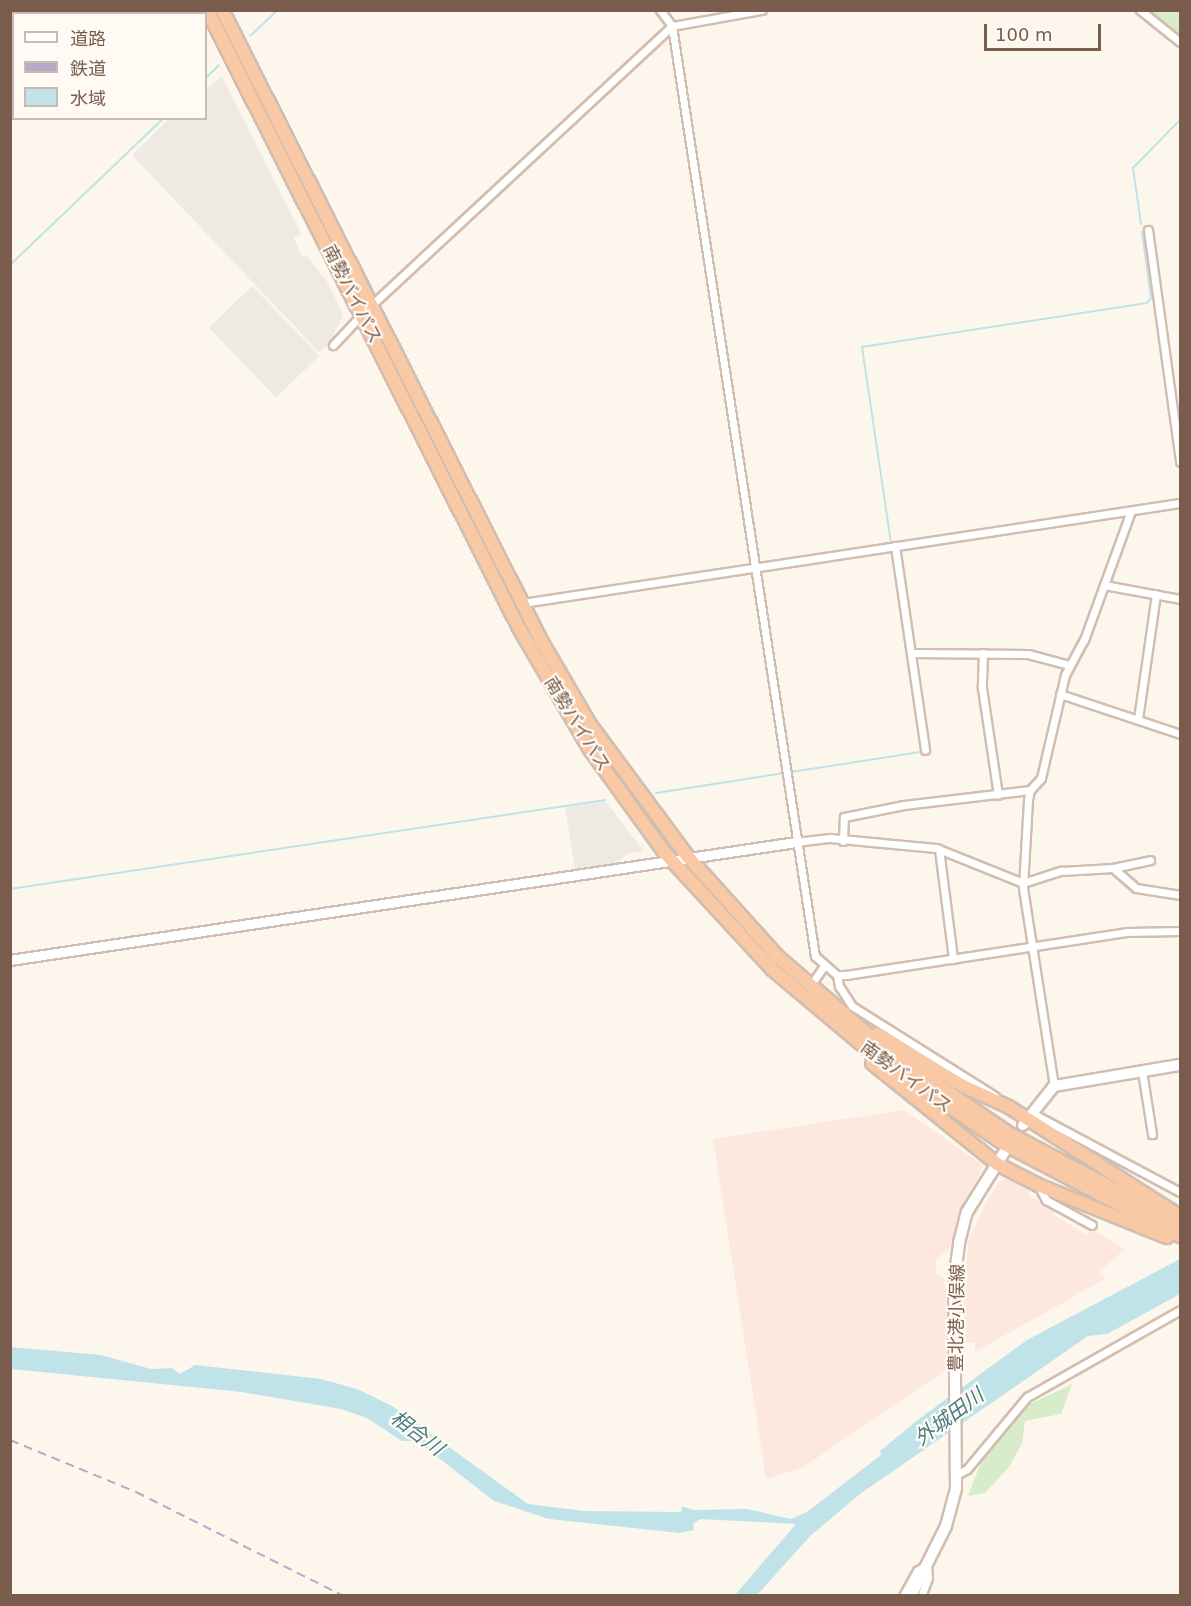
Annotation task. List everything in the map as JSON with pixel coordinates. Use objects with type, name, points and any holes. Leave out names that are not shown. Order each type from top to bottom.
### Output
[{"type":"highway","name":"南勢バイパス","points":[[207,10],[363,313],[519,628],[589,748],[671,859],[720,915],[802,996],[878,1058],[986,1132],[1180,1236]]},
{"type":"highway","name":"南勢バイパス","points":[[222,10],[374,305],[543,644],[591,726],[688,857],[746,924],[856,1028],[970,1110],[1046,1155],[1180,1224]]},
{"type":"highway","points":[[810,986],[883,1039],[963,1086],[1009,1107],[1180,1217]]},
{"type":"highway","points":[[802,996],[825,1024],[997,1164],[1038,1185],[1180,1241]]},
{"type":"main road","points":[[1027,1119],[1054,1086],[1180,1065]]},
{"type":"main road","name":"豊北港小俣線","points":[[912,1595],[950,1513],[958,1474],[954,1280],[959,1243],[967,1212],[1005,1151]]},
{"type":"street","points":[[660,10],[672,26],[812,947],[824,966],[837,975],[1128,932],[1180,931]]},
{"type":"street","points":[[333,345],[363,313],[672,26],[762,10]]},
{"type":"street","points":[[1140,10],[1180,42]]},
{"type":"street","points":[[1148,230],[1180,462]]},
{"type":"street","points":[[529,602],[1180,503]]},
{"type":"street","points":[[1054,1086],[1023,883],[1030,790],[1041,777],[1069,664],[1084,640],[1131,511]]},
{"type":"street","points":[[892,546],[925,750]]},
{"type":"street","points":[[1104,585],[1180,599]]},
{"type":"street","points":[[1138,719],[1156,594]]},
{"type":"street","points":[[910,653],[1041,655],[1069,664]]},
{"type":"street","points":[[984,653],[982,688],[998,795]]},
{"type":"street","points":[[1060,694],[1180,734]]},
{"type":"street","points":[[843,841],[844,817],[904,805],[1030,790]]},
{"type":"street","points":[[10,960],[796,842],[843,841],[939,849],[1023,883],[1061,871],[1113,868],[1150,860]]},
{"type":"street","points":[[939,849],[953,958]]},
{"type":"street","points":[[1113,868],[1130,886],[1180,895]]},
{"type":"street","points":[[810,986],[824,966]]},
{"type":"street","points":[[837,975],[839,986],[852,1006],[1009,1107]]},
{"type":"street","points":[[1142,1071],[1152,1134]]},
{"type":"street","points":[[1027,1119],[1180,1192]]},
{"type":"street","points":[[1038,1185],[1046,1200],[1092,1225]]},
{"type":"street","points":[[958,1474],[967,1469],[1027,1397],[1180,1310]]},
{"type":"street","points":[[950,1513],[961,1508]]},
{"type":"shaded area","points":[[222,77],[301,233],[294,238],[302,257],[307,256],[328,283],[343,315],[328,346],[319,352],[132,155],[168,120],[207,120],[207,88]]},
{"type":"shaded area","points":[[252,286],[319,356],[276,397],[209,328]]},
{"type":"shaded area","points":[[605,801],[644,851],[627,854],[616,863],[575,869],[565,807]]},
{"type":"shaded area","points":[[904,1110],[983,1165],[949,1250],[936,1259],[936,1273],[944,1279],[946,1291],[949,1368],[802,1468],[766,1479],[713,1139]]},
{"type":"shaded area","points":[[1007,1178],[1030,1191],[1028,1196],[1055,1208],[1053,1214],[1086,1235],[1091,1229],[1125,1249],[1099,1272],[1105,1279],[975,1352],[975,1342],[965,1343],[964,1283],[969,1239],[987,1200],[1000,1181]]},
{"type":"green space","points":[[1147,11],[1180,11],[1180,37]]},
{"type":"green space","points":[[1072,1384],[1061,1414],[1025,1421],[1022,1444],[1009,1467],[985,1493],[968,1496],[983,1457],[1028,1405]]},
{"type":"water","points":[[1180,1259],[1180,1294],[1107,1334],[1088,1336],[860,1494],[810,1536],[757,1595],[735,1595],[796,1524],[700,1519],[693,1524],[694,1530],[680,1533],[549,1519],[494,1501],[417,1441],[402,1441],[367,1418],[341,1409],[242,1392],[11,1369],[10,1347],[101,1355],[151,1369],[172,1368],[180,1374],[195,1365],[321,1379],[357,1389],[392,1406],[528,1504],[584,1511],[681,1512],[682,1506],[693,1510],[747,1509],[791,1519],[807,1512],[881,1455],[880,1451],[919,1419],[1027,1340]]},
{"type":"waterway","points":[[250,36],[278,10]]},
{"type":"waterway","points":[[207,77],[219,65]]},
{"type":"waterway","points":[[10,265],[162,120]]},
{"type":"waterway","points":[[1141,224],[1133,168],[1180,120]]},
{"type":"waterway","points":[[917,719],[862,347],[1147,303],[1151,298],[1142,232]]},
{"type":"waterway","points":[[656,793],[922,752],[921,748]]},
{"type":"waterway","points":[[10,889],[605,800]]},
{"type":"railway","points":[[10,1440],[136,1492],[344,1596]]},
{"type":"water label","name":"外城田川","points":[[949,1417]]},
{"type":"water label","name":"相合川","points":[[417,1433]]}]
